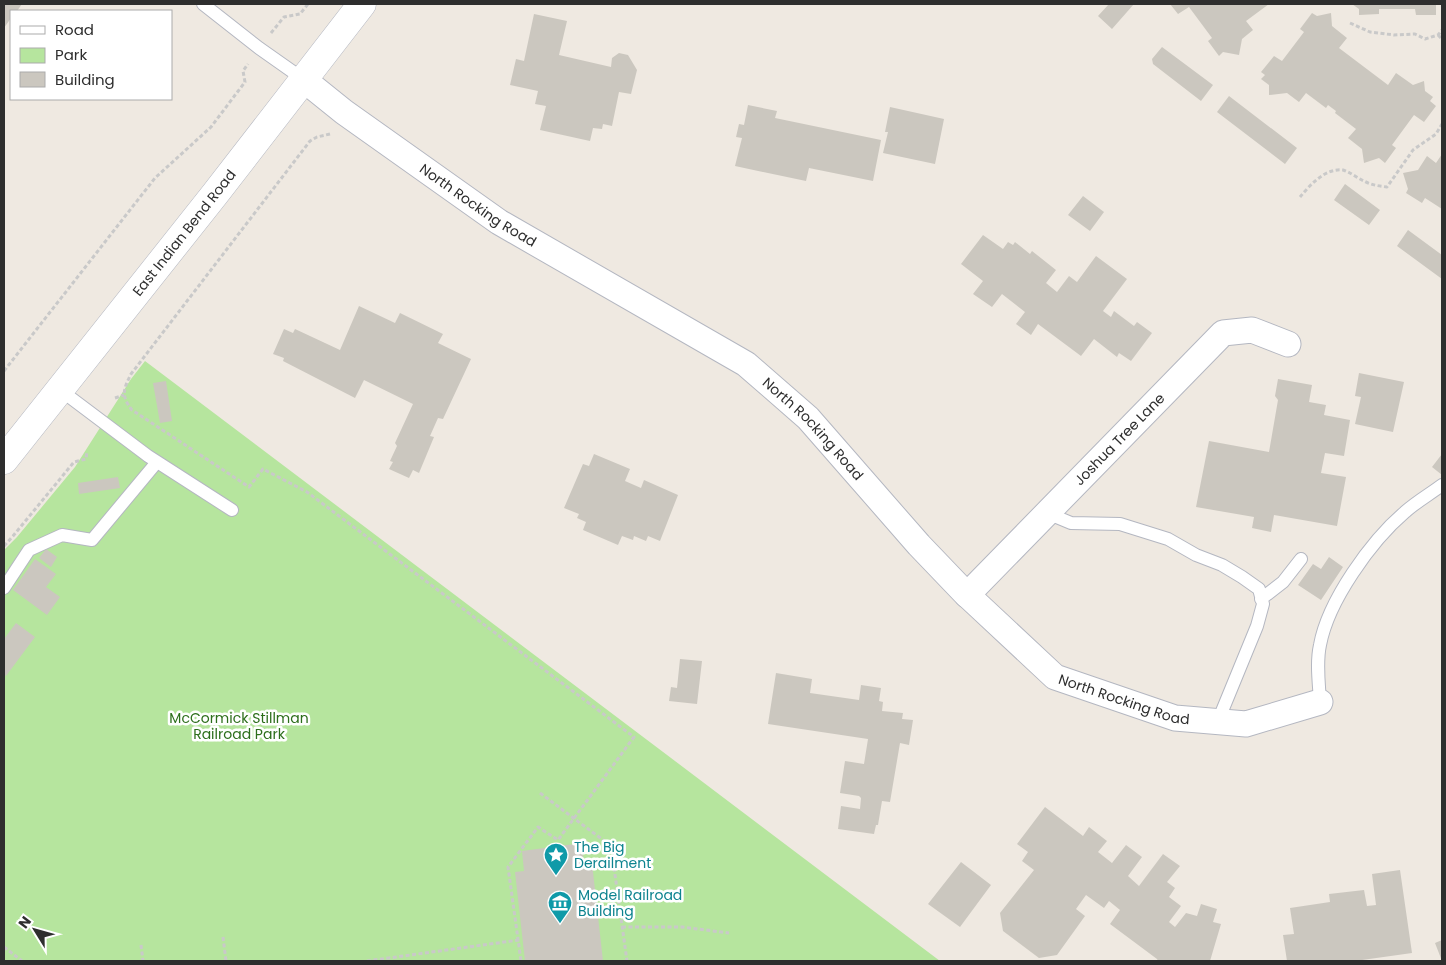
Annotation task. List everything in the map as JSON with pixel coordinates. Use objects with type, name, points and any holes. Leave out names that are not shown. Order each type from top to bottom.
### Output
[{"type":"main road","name":"East Indian Bend Road","points":[[4,460],[215,194],[362,4]]},
{"type":"street","name":"North Rocking Road","points":[[303,79],[351,117],[499,222],[746,364],[808,418],[919,545],[967,595],[1055,677],[1175,718],[1246,724],[1320,702]]},
{"type":"street","name":"Joshua Tree Lane","points":[[967,595],[1223,333],[1252,330],[1288,344]]},
{"type":"lane","points":[[203,4],[259,48],[303,79]]},
{"type":"lane","points":[[59,389],[156,462],[232,510]]},
{"type":"lane","points":[[4,588],[29,550],[62,536],[92,540],[156,462]]},
{"type":"lane","points":[[1320,702],[1318,659],[1320,645],[1327,618],[1348,580],[1381,535],[1406,511],[1442,486]]},
{"type":"lane","points":[[1047,513],[1071,523],[1120,524],[1168,538],[1196,555],[1222,565],[1259,589],[1262,604],[1257,626],[1218,721]]},
{"type":"lane","points":[[1261,599],[1283,582],[1301,559]]},
{"type":"path","points":[[4,371],[155,178],[197,140],[216,119],[245,82],[243,71],[284,17],[300,14],[308,4]]},
{"type":"path","points":[[1350,22],[1370,32],[1394,36],[1415,34],[1425,39],[1438,35],[1442,30]]},
{"type":"path","points":[[1438,35],[1442,40]]},
{"type":"path","points":[[1300,197],[1314,181],[1324,175],[1344,170],[1364,182],[1387,187],[1413,150],[1436,134],[1442,124]]},
{"type":"path","points":[[332,126],[330,134],[324,134],[310,141],[131,374],[125,386],[124,395],[132,410],[250,487],[263,469],[307,492],[634,737],[558,840],[538,827],[508,867],[521,961]]},
{"type":"path","points":[[115,398],[124,395]]},
{"type":"path","points":[[4,546],[74,462],[86,459],[86,451]]},
{"type":"path","points":[[540,794],[611,846],[627,961]]},
{"type":"path","points":[[622,927],[682,927],[729,933]]},
{"type":"path","points":[[223,937],[226,961]]},
{"type":"path","points":[[367,961],[519,940]]},
{"type":"path","points":[[141,945],[143,961]]},
{"type":"path","points":[[4,949],[22,961]]},
{"type":"green space","name":"McCormick Stillman Railroad Park","points":[[145,361],[940,961],[4,961],[4,550],[75,467],[131,379]]},
{"type":"building","points":[[4,4],[22,4],[18,10],[10,10],[10,19],[4,28]]},
{"type":"building","points":[[1109,4],[1134,4],[1112,29],[1098,16]]},
{"type":"building","points":[[1170,4],[1269,4],[1246,21],[1253,30],[1242,39],[1239,55],[1223,52],[1219,56],[1208,41],[1212,38],[1189,7],[1178,14]]},
{"type":"building","points":[[1352,4],[1436,4],[1436,15],[1416,15],[1415,9],[1379,9],[1379,14],[1359,15],[1359,9]]},
{"type":"building","points":[[1312,13],[1317,16],[1331,13],[1332,26],[1347,38],[1339,48],[1388,85],[1396,73],[1413,85],[1424,81],[1425,91],[1433,97],[1430,101],[1436,106],[1424,122],[1414,115],[1392,145],[1396,148],[1385,163],[1379,158],[1364,163],[1362,149],[1348,138],[1356,129],[1335,113],[1336,111],[1328,105],[1326,108],[1306,93],[1299,102],[1287,93],[1269,95],[1269,85],[1261,79],[1265,75],[1261,72],[1274,56],[1282,61],[1304,32],[1300,29]]},
{"type":"building","points":[[534,14],[567,21],[559,55],[611,67],[612,58],[619,53],[628,55],[637,70],[631,94],[619,92],[612,126],[603,124],[602,129],[593,128],[590,141],[540,130],[546,106],[535,104],[538,91],[510,85],[516,59],[524,61]]},
{"type":"building","points":[[1162,47],[1213,85],[1201,101],[1153,64],[1152,59]]},
{"type":"building","points":[[1229,96],[1297,148],[1285,164],[1217,112]]},
{"type":"building","points":[[748,105],[777,111],[775,118],[881,140],[873,181],[809,168],[806,181],[735,166],[742,138],[736,137],[739,124],[744,125]]},
{"type":"building","points":[[890,107],[944,119],[935,164],[883,153],[888,132],[885,132]]},
{"type":"building","points":[[1442,154],[1442,209],[1425,198],[1422,203],[1406,193],[1408,189],[1403,173],[1418,170],[1427,156],[1436,163]]},
{"type":"building","points":[[1345,184],[1380,210],[1369,225],[1334,200]]},
{"type":"building","points":[[1083,196],[1104,212],[1090,231],[1068,215]]},
{"type":"building","points":[[1408,230],[1442,255],[1442,279],[1397,246]]},
{"type":"building","points":[[983,235],[1003,249],[1008,242],[1013,245],[1015,242],[1030,254],[1032,251],[1056,270],[1046,283],[1057,292],[1069,276],[1077,282],[1096,256],[1127,279],[1103,311],[1111,317],[1114,311],[1134,326],[1137,322],[1152,333],[1131,361],[1119,353],[1117,357],[1094,339],[1081,356],[1038,324],[1031,335],[1016,324],[1025,312],[1002,294],[992,307],[973,294],[983,281],[961,264]]},
{"type":"building","points":[[359,306],[395,323],[400,313],[443,334],[438,343],[471,359],[443,419],[438,418],[430,436],[434,437],[419,473],[413,470],[409,478],[389,469],[393,462],[390,461],[397,446],[395,443],[413,404],[364,380],[355,398],[283,361],[284,358],[273,354],[284,329],[293,333],[295,329],[340,350]]},
{"type":"building","points":[[1359,373],[1404,382],[1393,432],[1355,424],[1361,397],[1355,396]]},
{"type":"building","points":[[1278,379],[1312,385],[1309,402],[1326,405],[1324,415],[1350,420],[1344,456],[1325,453],[1321,473],[1346,477],[1337,526],[1274,515],[1271,532],[1252,528],[1254,517],[1196,507],[1209,441],[1269,452],[1278,400],[1275,396]]},
{"type":"building","points":[[166,381],[172,421],[160,423],[153,383]]},
{"type":"building","points":[[594,454],[630,469],[625,481],[641,488],[644,480],[678,495],[660,541],[648,536],[646,541],[634,536],[633,540],[622,536],[618,545],[583,530],[586,522],[577,518],[579,514],[564,508],[583,464],[589,466]]},
{"type":"building","points":[[1442,454],[1442,475],[1432,467]]},
{"type":"building","points":[[118,477],[120,488],[79,494],[78,483]]},
{"type":"building","points":[[46,549],[57,557],[51,567],[39,558]]},
{"type":"building","points":[[1329,557],[1343,567],[1321,600],[1298,585],[1313,564],[1321,569]]},
{"type":"building","points":[[35,559],[56,574],[46,587],[60,597],[47,615],[13,590]]},
{"type":"building","points":[[16,623],[35,637],[6,676],[4,674],[4,639]]},
{"type":"building","points":[[680,659],[702,661],[697,704],[669,701],[671,687],[677,688]]},
{"type":"building","points":[[776,673],[812,679],[810,693],[859,700],[861,685],[881,688],[879,701],[883,702],[882,711],[903,713],[902,719],[913,720],[909,745],[900,743],[890,802],[882,801],[878,825],[876,825],[874,834],[838,829],[841,806],[860,809],[861,798],[859,796],[840,793],[845,761],[864,764],[868,739],[768,724]]},
{"type":"building","points":[[1045,807],[1083,836],[1089,827],[1107,841],[1098,852],[1112,863],[1126,845],[1142,857],[1128,876],[1139,886],[1163,854],[1180,866],[1167,882],[1175,888],[1169,897],[1181,906],[1169,922],[1175,927],[1186,913],[1197,916],[1201,904],[1217,909],[1213,922],[1221,924],[1210,961],[1158,961],[1110,924],[1120,910],[1109,901],[1104,908],[1086,895],[1076,909],[1085,916],[1057,955],[1039,958],[1003,931],[1000,913],[1034,870],[1022,861],[1028,852],[1017,844]]},
{"type":"building","name":"Model Railroad Building","points":[[582,843],[584,864],[592,863],[603,961],[525,961],[515,872],[524,871],[522,851]]},
{"type":"building","points":[[961,862],[991,885],[960,927],[928,904]]},
{"type":"building","points":[[1400,870],[1412,953],[1355,961],[1287,961],[1283,935],[1294,934],[1290,908],[1330,902],[1329,894],[1364,890],[1367,906],[1376,905],[1372,874]]},
{"type":"building","points":[[1442,940],[1442,961],[1435,943]]},
{"type":"place","name":"The Big Derailment","points":[[556,876]]},
{"type":"place","name":"Model Railroad Building","points":[[560,924]]}]
